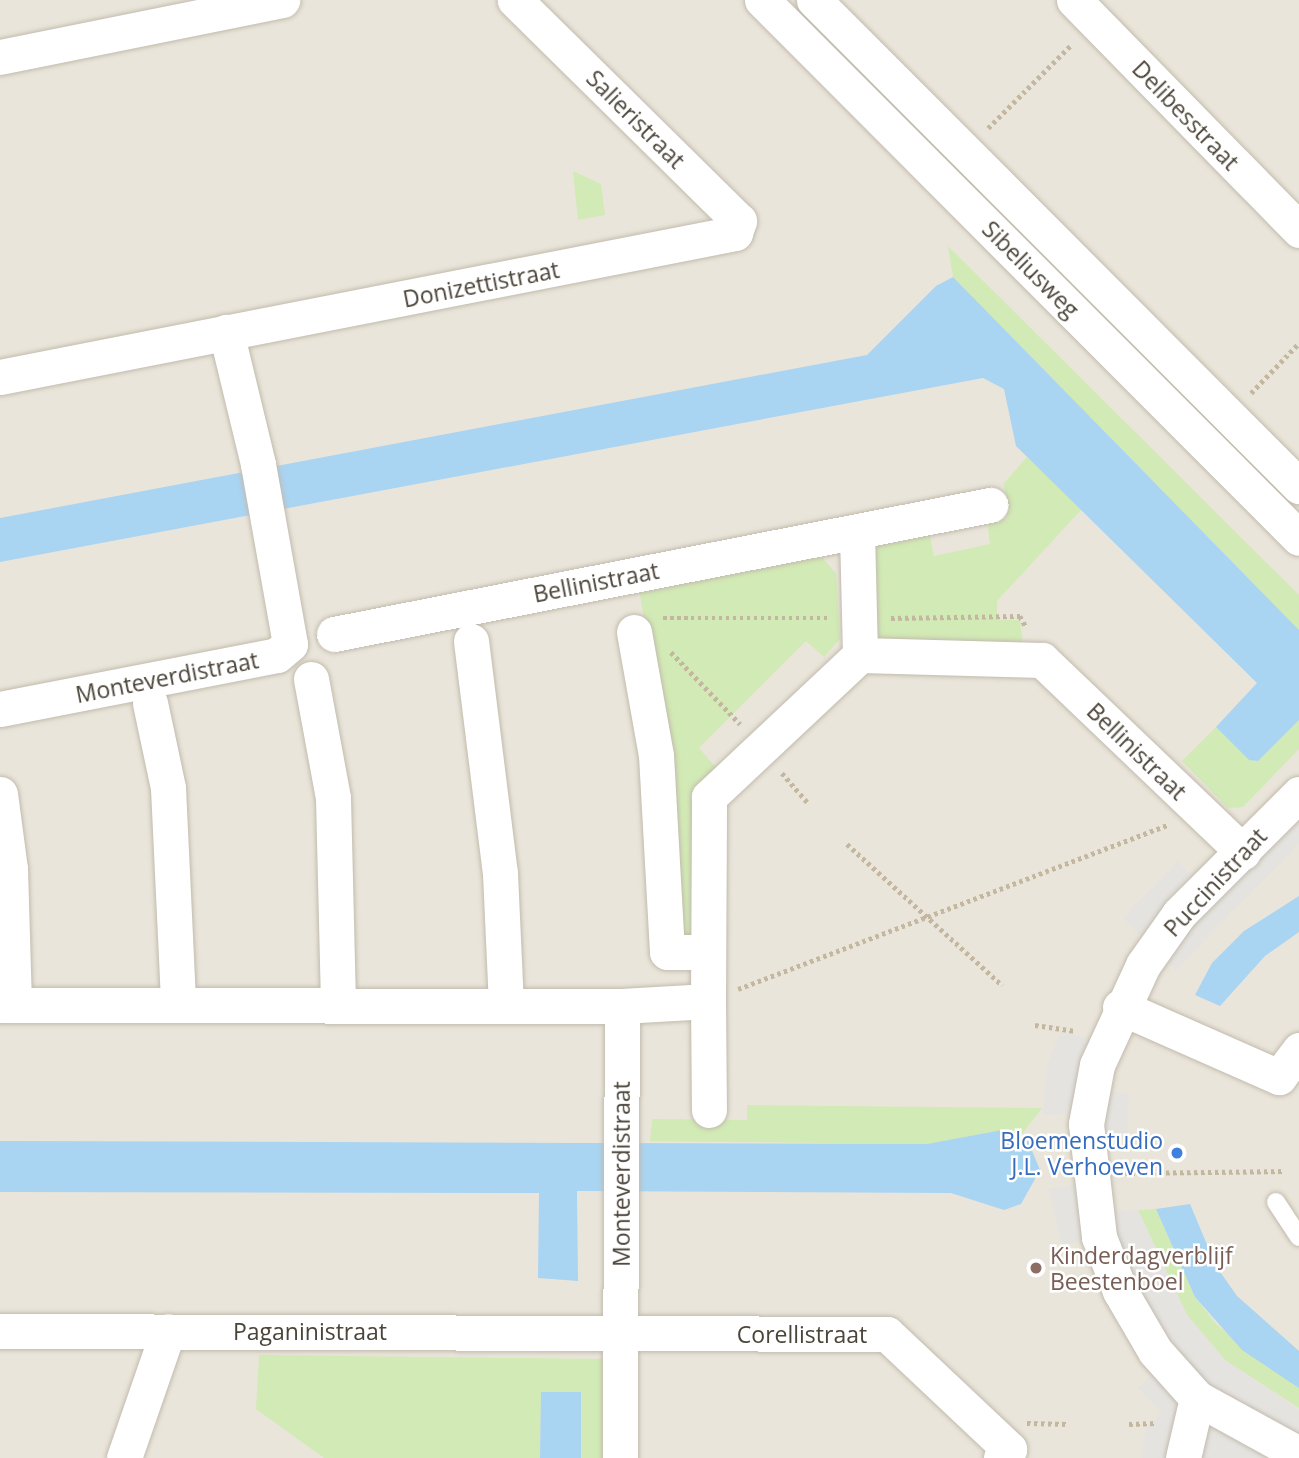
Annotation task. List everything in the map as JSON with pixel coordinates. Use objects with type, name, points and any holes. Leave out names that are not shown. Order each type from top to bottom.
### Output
[{"type":"street","points":[[0,57],[282,0]]},
{"type":"street","name":"Sibeliusweg","points":[[762,0],[1299,538]]},
{"type":"street","name":"Sibeliusweg","points":[[814,0],[1299,486]]},
{"type":"street","name":"Salieristraat","points":[[523,3],[739,221],[735,233]]},
{"type":"street","name":"Delibesstraat","points":[[1084,11],[1299,230]]},
{"type":"street","name":"Donizettistraat","points":[[0,377],[735,233]]},
{"type":"street","name":"Monteverdistraat","points":[[0,709],[277,655],[290,644],[258,464],[226,332]]},
{"type":"street","name":"Bellinistraat","points":[[334,634],[990,505]]},
{"type":"street","points":[[709,1110],[709,797],[758,746],[860,655],[857,532]]},
{"type":"street","points":[[650,639],[667,952],[708,952]]},
{"type":"street","points":[[471,642],[499,859],[506,1004]]},
{"type":"street","name":"Bellinistraat","points":[[860,655],[1042,660],[1242,852]]},
{"type":"street","points":[[311,679],[333,798],[338,1005]]},
{"type":"street","name":"Monteverdistraat","points":[[150,703],[168,788],[178,1004]]},
{"type":"street","points":[[0,794],[10,869],[7,1005],[622,1006],[708,1001]]},
{"type":"street","name":"Puccinistraat","points":[[1299,794],[1179,914],[1114,1022],[1086,1124],[1089,1174],[1099,1237],[1120,1291],[1155,1351],[1197,1398],[1299,1454]]},
{"type":"street","name":"Monteverdistraat","points":[[620,1458],[622,1006]]},
{"type":"street","points":[[1114,1022],[1279,1077],[1299,1051]]},
{"type":"street","name":"Paganinistraat","points":[[0,1331],[620,1333]]},
{"type":"street","points":[[124,1458],[168,1331]]},
{"type":"street","name":"Corellistraat","points":[[620,1333],[887,1334],[1009,1449],[1000,1458]]},
{"type":"street","points":[[1183,1458],[1197,1398]]},
{"type":"lane","points":[[1276,1202],[1299,1237]]},
{"type":"path","points":[[988,128],[1084,11]]},
{"type":"path","points":[[1250,394],[1299,343]]},
{"type":"path","points":[[650,639],[758,746],[809,804]]},
{"type":"path","points":[[708,1001],[923,914],[1202,813]]},
{"type":"path","points":[[847,844],[1002,985]]},
{"type":"path","points":[[1035,1025],[1114,1022]]},
{"type":"path","points":[[1089,1174],[1284,1171]]},
{"type":"shaded area","points":[[0,0],[1299,0],[1299,1458],[0,1458]]},
{"type":"shaded area","points":[[1299,804],[1299,844],[1176,970],[1123,918],[1178,861],[1204,888]]},
{"type":"shaded area","points":[[1061,1031],[1105,1044],[1093,1089],[1129,1094],[1127,1140],[1096,1139],[1104,1211],[1138,1210],[1187,1315],[1225,1360],[1299,1409],[1299,1458],[1141,1458],[1146,1428],[1162,1413],[1138,1388],[1173,1356],[1099,1237],[1062,1245],[1048,1188],[1076,1185],[1075,1114],[1042,1115],[1047,1066]]},
{"type":"green space","points":[[573,171],[601,184],[605,215],[578,220]]},
{"type":"green space","points":[[948,246],[1299,595],[1299,630],[953,277]]},
{"type":"green space","points":[[1027,457],[1082,509],[997,601],[997,620],[1020,620],[1023,646],[888,645],[870,634],[870,542],[929,532],[934,556],[990,544],[987,521],[1007,518],[1004,483]]},
{"type":"green space","points":[[817,552],[836,573],[840,639],[824,657],[806,641],[699,748],[717,769],[694,938],[683,937],[667,758],[639,589]]},
{"type":"green space","points":[[1299,720],[1299,749],[1243,807],[1228,808],[1182,761],[1216,727],[1249,760],[1258,761]]},
{"type":"green space","points":[[747,1105],[1042,1108],[1021,1135],[1002,1130],[927,1144],[650,1141],[652,1119],[747,1120]]},
{"type":"green space","points":[[1156,1209],[1195,1297],[1216,1324],[1299,1388],[1299,1408],[1225,1360],[1187,1315],[1138,1210]]},
{"type":"green space","points":[[259,1355],[606,1359],[606,1458],[581,1458],[581,1393],[541,1392],[540,1458],[324,1458],[256,1409]]},
{"type":"water","points":[[953,277],[1299,630],[1299,720],[1258,761],[1249,760],[1216,727],[1257,683],[1016,446],[1004,389],[983,378],[0,562],[0,518],[867,355],[936,286]]},
{"type":"water","points":[[1299,896],[1299,932],[1265,956],[1220,1006],[1195,995],[1212,963],[1244,931]]},
{"type":"water","points":[[1002,1130],[1028,1141],[1040,1170],[1021,1204],[1004,1210],[951,1193],[577,1191],[578,1281],[538,1278],[539,1193],[0,1192],[0,1141],[927,1144]]},
{"type":"water","points":[[1190,1204],[1216,1266],[1237,1296],[1299,1351],[1299,1388],[1242,1350],[1195,1297],[1156,1209]]},
{"type":"water","points":[[541,1392],[581,1392],[581,1458],[540,1458]]},
{"type":"place","name":"Bloemenstudio J.L. Verhoeven","points":[[1177,1153]]},
{"type":"place","name":"Kinderdagverblijf Beestenboel","points":[[1036,1268]]}]
